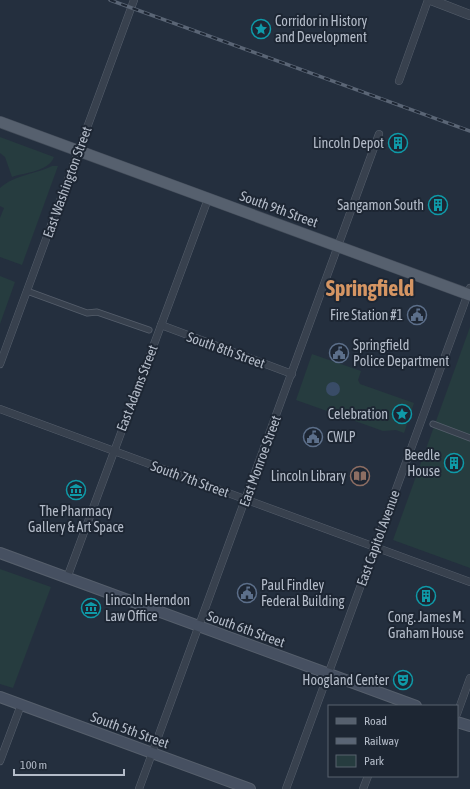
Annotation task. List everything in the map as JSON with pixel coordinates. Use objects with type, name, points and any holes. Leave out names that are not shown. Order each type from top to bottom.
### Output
[{"type":"main road","name":"South 9th Street","points":[[0,122],[338,246],[469,292]]},
{"type":"main road","name":"South 6th Street","points":[[0,553],[329,674],[395,702],[411,705]]},
{"type":"main road","name":"South 5th Street","points":[[0,697],[250,789]]},
{"type":"main road","points":[[458,722],[470,726]]},
{"type":"street","name":"East Washington Street","points":[[0,364],[134,0]]},
{"type":"street","points":[[400,81],[430,0],[470,15]]},
{"type":"street","name":"East Monroe Street","points":[[139,789],[379,134]]},
{"type":"street","name":"East Adams Street","points":[[67,578],[208,198]]},
{"type":"street","points":[[27,291],[87,313],[97,312],[149,330]]},
{"type":"street","name":"East Capitol Avenue","points":[[286,789],[469,292]]},
{"type":"street","name":"South 8th Street","points":[[161,325],[292,374]]},
{"type":"street","name":"South 7th Street","points":[[0,409],[470,582]]},
{"type":"street","points":[[433,424],[470,438]]},
{"type":"street","points":[[458,711],[470,678]]},
{"type":"street","points":[[0,761],[21,705]]},
{"type":"street","points":[[363,789],[368,777]]},
{"type":"green space","points":[[0,137],[54,157],[47,166],[42,169],[12,177],[5,157],[0,153]]},
{"type":"green space","points":[[52,166],[58,166],[22,265],[0,257],[0,218],[4,208],[0,206],[0,188],[18,177]]},
{"type":"green space","points":[[0,276],[15,282],[0,324]]},
{"type":"green space","points":[[470,327],[470,568],[393,540]]},
{"type":"green space","points":[[312,354],[361,371],[358,380],[360,384],[414,403],[404,433],[396,430],[383,431],[296,400]]},
{"type":"green space","points":[[0,569],[51,587],[13,688],[0,684]]},
{"type":"water","points":[[330,382],[336,382],[340,386],[340,392],[336,396],[330,396],[326,392],[326,386]]},
{"type":"railway","points":[[110,0],[470,131]]},
{"type":"place","name":"Corridor in History and Development","points":[[261,29]]},
{"type":"place","name":"Lincoln Depot","points":[[398,143]]},
{"type":"place","name":"Sangamon South","points":[[438,205]]},
{"type":"place","name":"Fire Station #1","points":[[417,315]]},
{"type":"place","name":"Springfield Police Department","points":[[339,353]]},
{"type":"place","name":"Celebration","points":[[402,414]]},
{"type":"place","name":"CWLP","points":[[313,437]]},
{"type":"place","name":"Beedle House","points":[[454,463]]},
{"type":"place","name":"Lincoln Library","points":[[360,476]]},
{"type":"place","name":"The Pharmacy Gallery & Art Space","points":[[76,490]]},
{"type":"place","name":"Paul Findley Federal Building","points":[[247,593]]},
{"type":"place","name":"Cong. James M. Graham House","points":[[426,596]]},
{"type":"place","name":"Lincoln Herndon Law Office","points":[[91,608]]},
{"type":"place","name":"Hoogland Center","points":[[403,680]]},
{"type":"district","name":"Springfield","points":[[370,288]]}]
